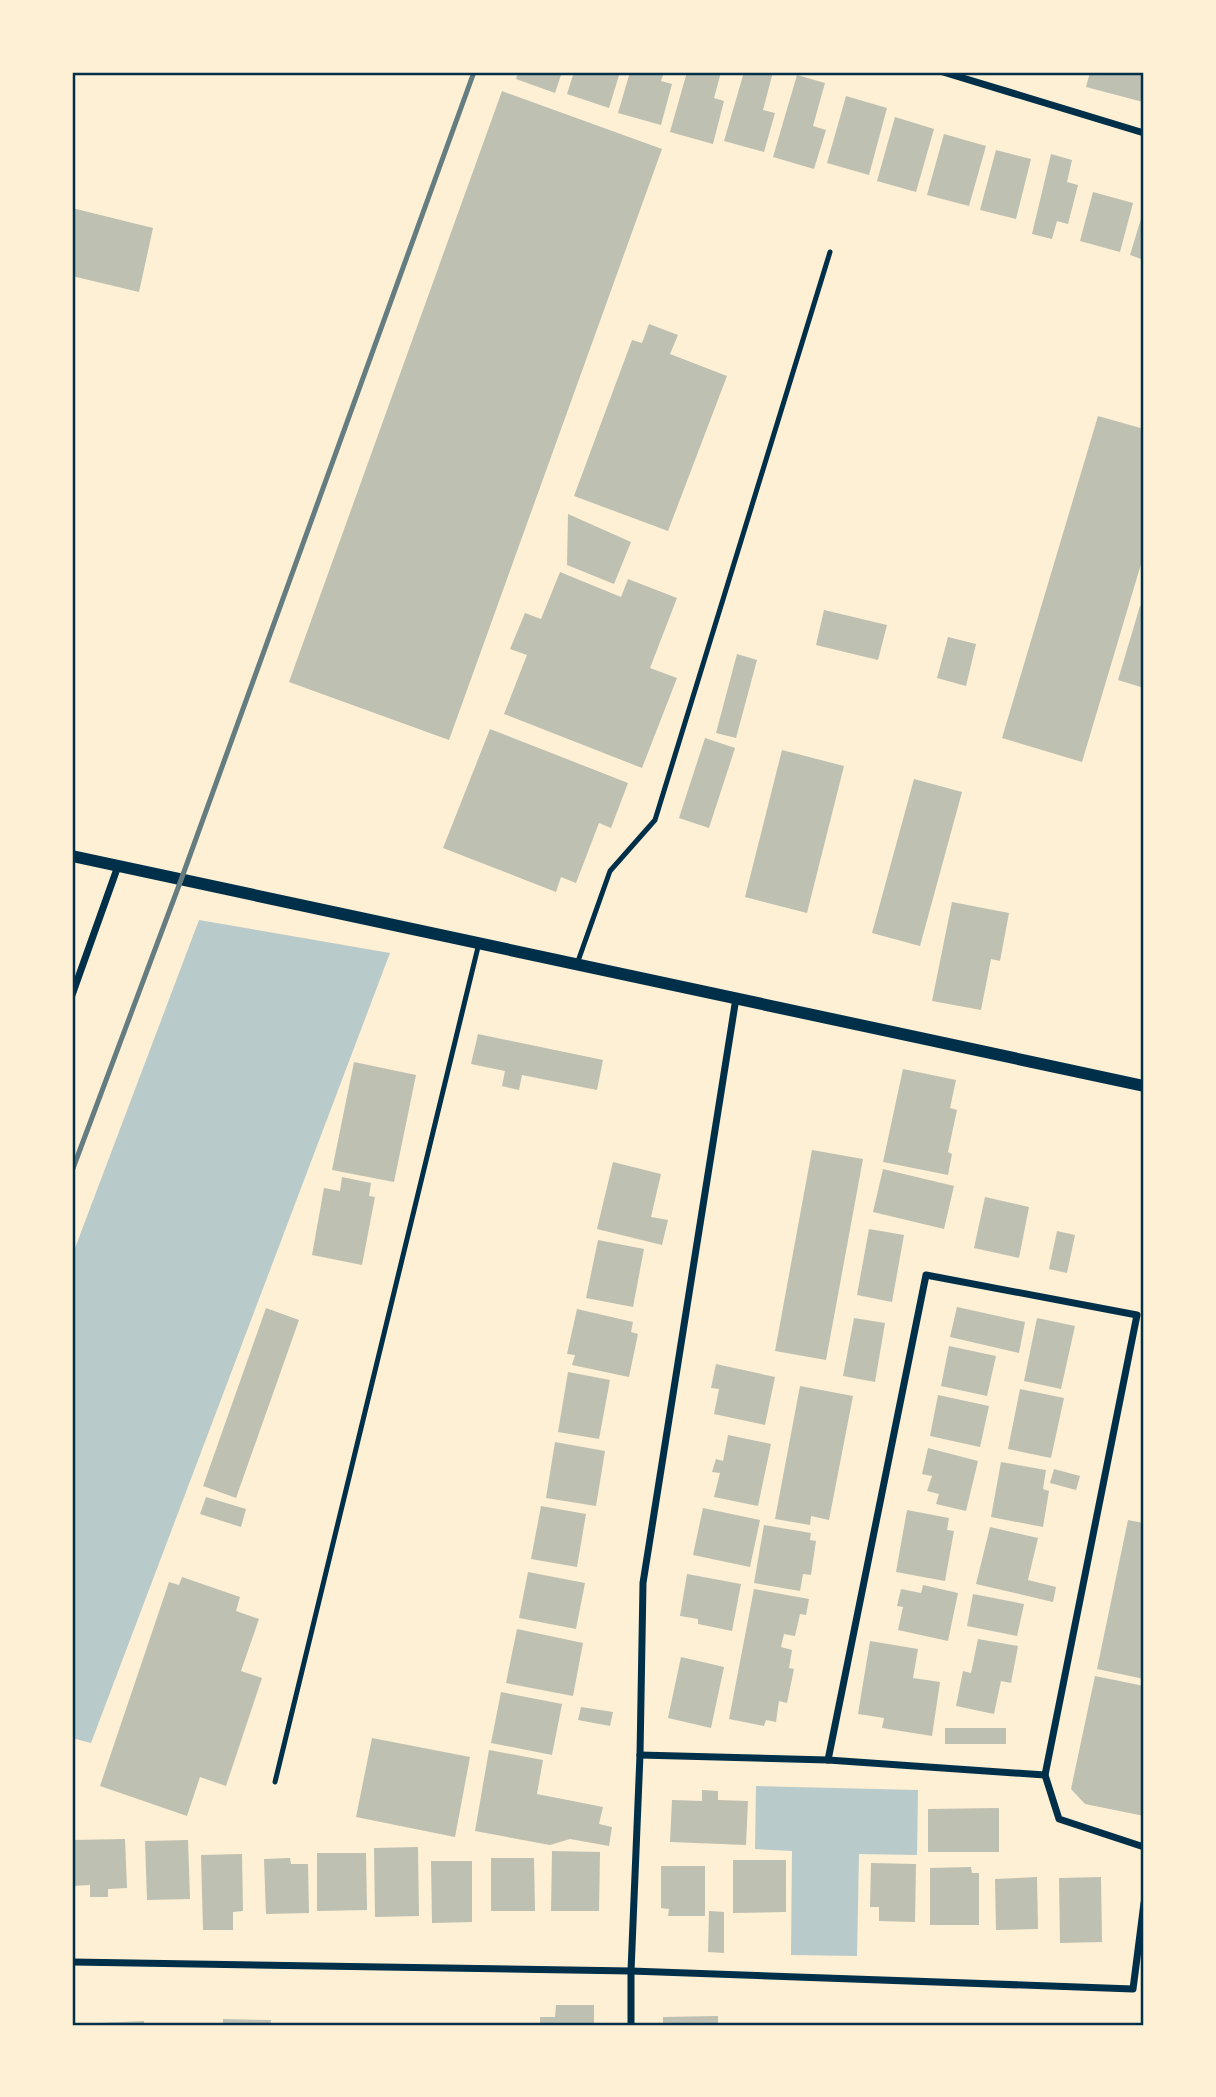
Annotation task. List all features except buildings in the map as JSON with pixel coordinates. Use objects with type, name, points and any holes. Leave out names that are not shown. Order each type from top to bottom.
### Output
[{"type":"street","points":[[943,72],[1144,133]]},
{"type":"street","points":[[72,856],[1144,1086]]},
{"type":"street","points":[[72,995],[118,866]]},
{"type":"street","points":[[631,2025],[643,1583],[736,997]]},
{"type":"street","points":[[828,1760],[926,1275],[1137,1315],[1045,1775],[1059,1819],[1144,1847]]},
{"type":"street","points":[[640,1755],[828,1760],[1045,1775]]},
{"type":"street","points":[[72,1962],[631,1971],[1133,1989],[1144,1903]]},
{"type":"lane","points":[[577,964],[610,871],[655,820],[830,252]]},
{"type":"lane","points":[[275,1783],[479,943]]},
{"type":"shaded area","points":[[199,920],[390,953],[91,1743],[72,1738],[72,1256]]},
{"type":"shaded area","points":[[756,1786],[918,1790],[917,1855],[859,1854],[857,1956],[791,1955],[792,1851],[755,1849]]},
{"type":"railway","points":[[72,1171],[181,880],[474,72]]}]
